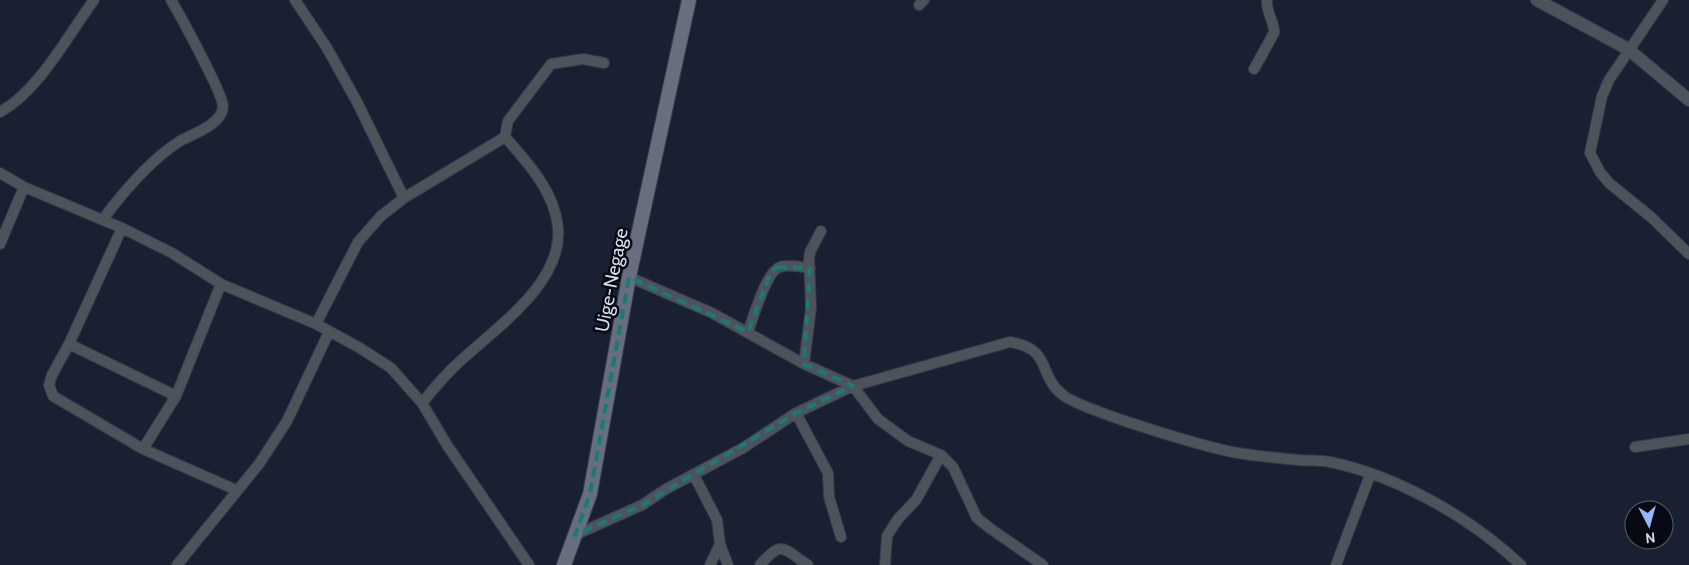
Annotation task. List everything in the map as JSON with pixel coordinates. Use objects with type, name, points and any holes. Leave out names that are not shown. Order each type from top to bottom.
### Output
[{"type":"main road","name":"Uige-Negage","points":[[564,565],[590,494],[629,277],[689,0]]},
{"type":"street","points":[[0,112],[11,106],[43,72],[94,0]]},
{"type":"street","points":[[103,219],[121,195],[162,156],[178,142],[212,124],[220,116],[223,106],[216,89],[171,0]]},
{"type":"street","points":[[295,0],[327,48],[357,102],[404,198]]},
{"type":"street","points":[[1254,69],[1274,33],[1274,28],[1268,17],[1267,0]]},
{"type":"street","points":[[1537,0],[1628,49],[1689,100]]},
{"type":"street","points":[[1663,0],[1616,66],[1602,96],[1590,153],[1600,172],[1609,183],[1652,217],[1689,254]]},
{"type":"street","points":[[316,324],[358,242],[381,216],[404,198],[505,137],[508,121],[551,64],[583,59],[604,63]]},
{"type":"street","points":[[422,403],[454,367],[518,310],[552,263],[558,240],[555,213],[531,166],[505,137]]},
{"type":"street","points":[[0,173],[24,187],[103,219],[172,253],[221,284],[316,324],[360,348],[391,368],[422,403],[452,453],[529,565]]},
{"type":"street","points":[[0,244],[24,187]]},
{"type":"street","points":[[122,228],[69,344],[52,375],[49,385],[50,392],[52,396],[143,448],[236,490]]},
{"type":"street","points":[[804,364],[811,308],[810,252],[821,231]]},
{"type":"street","points":[[748,332],[770,274],[777,267],[787,265],[810,268]]},
{"type":"street","points":[[629,277],[748,332],[804,364],[853,386],[878,419],[894,432],[908,441],[940,455],[953,467],[977,518],[1043,565]]},
{"type":"street","points":[[143,448],[176,396],[221,284]]},
{"type":"street","points":[[177,565],[259,464],[287,421],[329,332]]},
{"type":"street","points":[[575,535],[642,504],[743,448],[796,413],[853,386],[1010,342],[1032,348],[1041,358],[1052,384],[1064,396],[1114,418],[1159,433],[1232,452],[1329,462],[1398,485],[1440,505],[1500,545],[1521,565]]},
{"type":"street","points":[[69,344],[176,396]]},
{"type":"street","points":[[796,413],[828,473],[829,497],[841,537]]},
{"type":"street","points":[[1635,447],[1689,439]]},
{"type":"street","points":[[885,565],[887,536],[898,519],[910,509],[916,500],[940,455]]},
{"type":"street","points":[[694,475],[717,520],[720,544],[728,565]]},
{"type":"street","points":[[1336,565],[1370,475]]},
{"type":"street","points":[[710,565],[720,544]]},
{"type":"street","points":[[760,565],[774,550],[782,548],[790,550],[808,565]]},
{"type":"highlighted area","points":[[777,267],[810,268],[804,364],[853,386],[796,413],[642,505],[575,535],[590,494],[629,277],[748,332],[770,274]]}]
